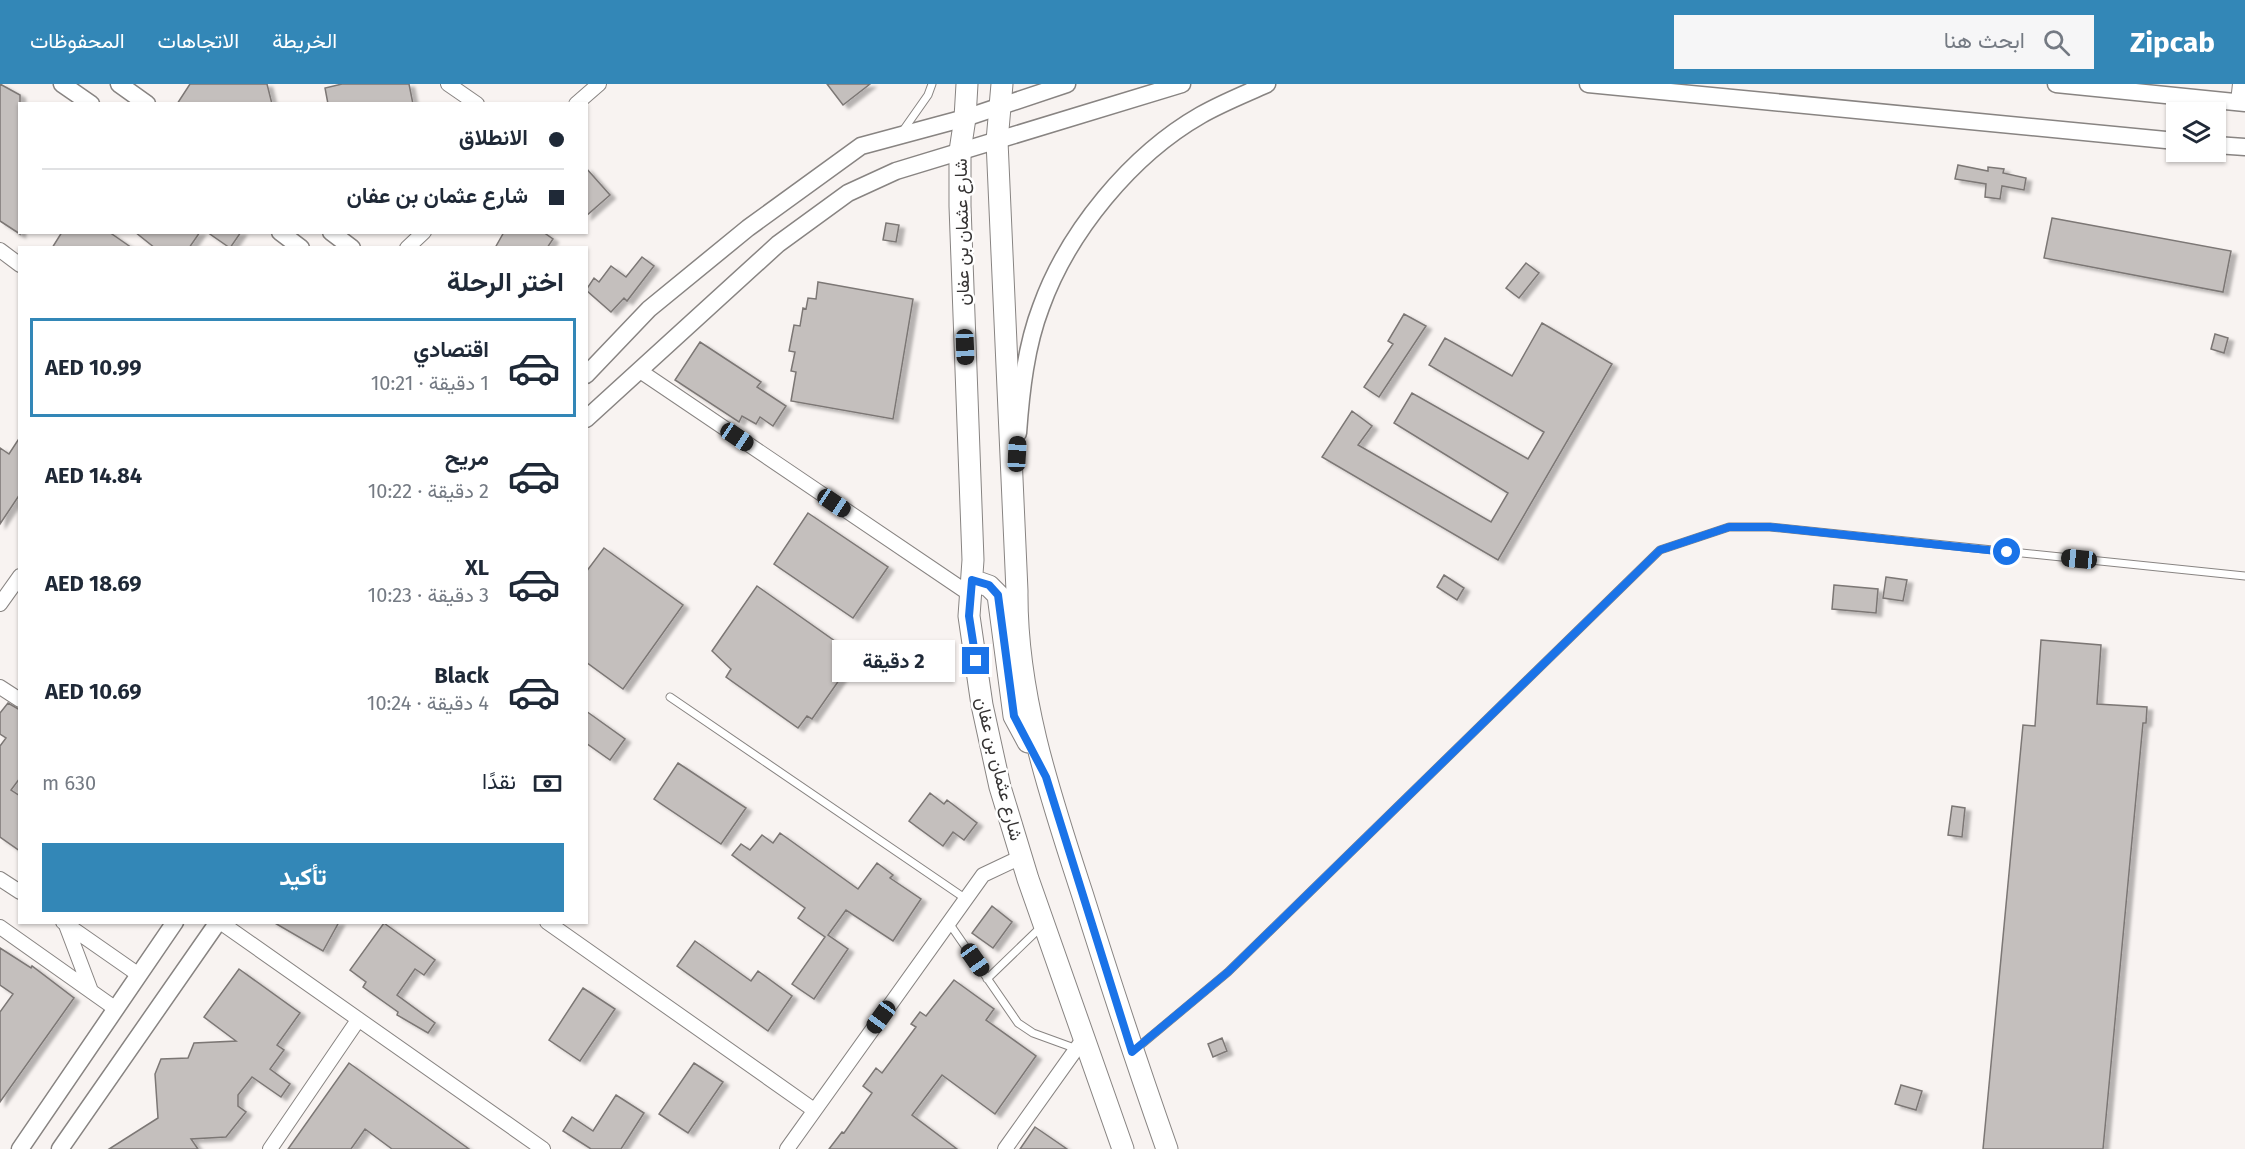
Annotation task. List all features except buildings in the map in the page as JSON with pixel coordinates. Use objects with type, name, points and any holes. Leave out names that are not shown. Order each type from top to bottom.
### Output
[{"type":"main road","name":"شارع عثمان بن عفان","points":[[967,84],[960,151],[971,588],[969,616],[982,705],[1000,787],[1080,1044],[1123,1149]]},
{"type":"main road","name":"شارع عثمان بن عفان","points":[[1002,84],[997,141],[1017,632],[1030,720],[1132,1052],[1167,1149]]},
{"type":"main road","points":[[971,588],[989,585],[998,595],[1014,716],[1046,777]]},
{"type":"street","points":[[62,84],[88,102]]},
{"type":"street","points":[[119,84],[144,102]]},
{"type":"street","points":[[448,84],[474,102]]},
{"type":"street","points":[[578,102],[599,84]]},
{"type":"street","points":[[588,373],[649,309],[748,228],[861,146],[965,118],[1067,84]]},
{"type":"street","points":[[588,417],[778,244],[848,193],[896,171],[1182,84]]},
{"type":"street","points":[[1013,517],[1021,391],[1040,308],[1064,258],[1105,195],[1148,154],[1200,115],[1267,84]]},
{"type":"street","points":[[1588,84],[2166,140]]},
{"type":"street","points":[[2066,84],[2177,90],[2242,102],[2240,84]]},
{"type":"street","points":[[2226,145],[2245,147]]},
{"type":"street","points":[[283,234],[299,246]]},
{"type":"street","points":[[334,234],[349,246]]},
{"type":"street","points":[[409,246],[422,234]]},
{"type":"street","points":[[0,250],[18,264]]},
{"type":"street","points":[[640,371],[971,588]]},
{"type":"street","points":[[0,604],[18,579]]},
{"type":"street","points":[[0,687],[18,699]]},
{"type":"street","points":[[787,1149],[983,875],[1021,857]]},
{"type":"street","points":[[0,879],[18,891]]},
{"type":"street","points":[[65,924],[139,975]]},
{"type":"street","points":[[65,924],[91,991]]},
{"type":"street","points":[[20,1149],[175,924]]},
{"type":"street","points":[[60,1149],[218,924]]},
{"type":"street","points":[[222,924],[543,1149]]},
{"type":"street","points":[[550,924],[814,1110]]},
{"type":"street","points":[[0,927],[116,1009]]},
{"type":"street","points":[[270,1149],[358,1020]]},
{"type":"street","points":[[1005,1149],[1080,1044]]},
{"type":"lane","points":[[898,136],[928,95],[932,84]]},
{"type":"lane","points":[[1132,1052],[1228,972],[1660,550],[1729,527],[1770,527],[2245,576]]},
{"type":"lane","points":[[670,697],[966,899]]},
{"type":"lane","points":[[949,923],[1018,1023],[1026,1030],[1080,1044]]},
{"type":"lane","points":[[987,979],[1044,924]]},
{"type":"route","points":[[976,661],[969,616],[972,580],[989,585],[998,595],[1014,716],[1046,777],[1055,812],[1132,1052],[1228,972],[1660,550],[1729,527],[1770,527],[2007,552]]}]
